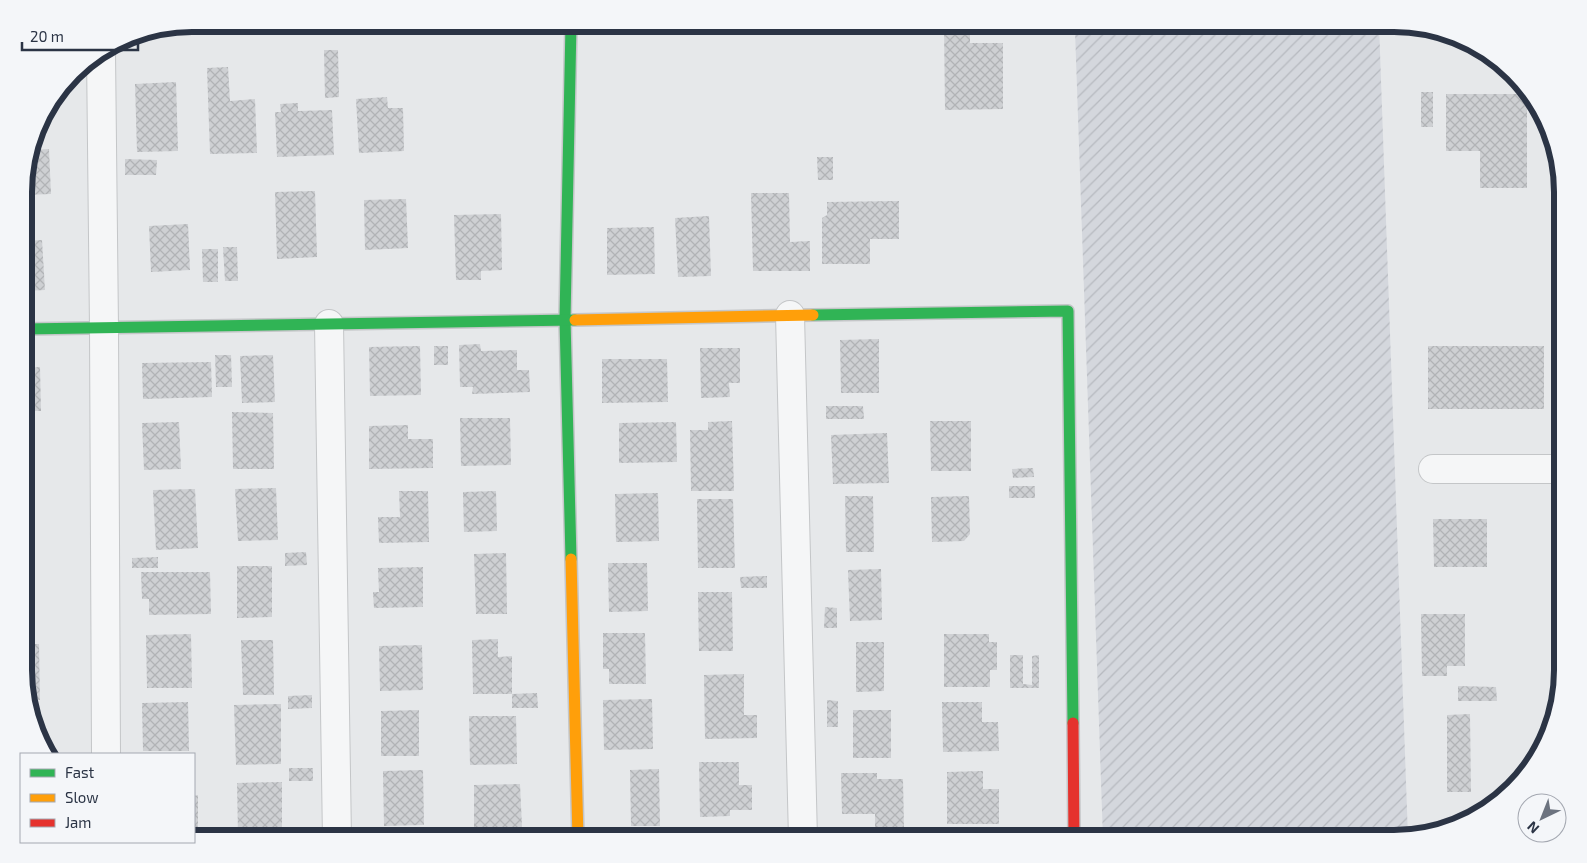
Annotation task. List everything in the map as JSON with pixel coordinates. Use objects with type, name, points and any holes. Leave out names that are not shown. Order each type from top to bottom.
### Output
[{"type":"street","points":[[571,33],[565,320],[578,831]]},
{"type":"street","points":[[101,60],[106,753]]},
{"type":"street","points":[[33,329],[1068,311],[1074,830]]},
{"type":"street","points":[[790,316],[803,830]]},
{"type":"street","points":[[329,324],[337,831]]},
{"type":"street","points":[[1433,468],[1554,469]]},
{"type":"shaded area","points":[[1075,32],[1379,32],[1408,830],[1103,830]]},
{"type":"building","points":[[944,32],[970,32],[970,43],[1003,43],[1003,109],[945,110]]},
{"type":"building","points":[[324,50],[338,50],[339,97],[325,98]]},
{"type":"building","points":[[228,67],[230,101],[255,99],[257,153],[210,154],[207,68]]},
{"type":"building","points":[[176,82],[178,151],[137,152],[135,84]]},
{"type":"building","points":[[1421,92],[1433,92],[1433,127],[1421,127]]},
{"type":"building","points":[[1446,94],[1521,94],[1527,102],[1527,188],[1480,188],[1480,151],[1446,151]]},
{"type":"building","points":[[387,97],[388,108],[403,108],[404,151],[359,153],[356,99]]},
{"type":"building","points":[[298,103],[298,111],[332,110],[334,155],[277,157],[275,112],[281,112],[280,104]]},
{"type":"building","points":[[49,149],[51,194],[33,195],[34,171],[38,150]]},
{"type":"building","points":[[817,157],[833,157],[833,180],[818,180]]},
{"type":"building","points":[[125,159],[157,160],[156,175],[125,175]]},
{"type":"building","points":[[315,191],[317,257],[277,259],[275,192]]},
{"type":"building","points":[[751,193],[789,193],[790,242],[810,241],[810,271],[753,271]]},
{"type":"building","points":[[406,199],[408,248],[365,250],[364,200]]},
{"type":"building","points":[[899,201],[899,239],[870,239],[870,264],[822,264],[822,218],[827,215],[827,202]]},
{"type":"building","points":[[501,214],[502,270],[481,271],[481,280],[456,280],[454,215]]},
{"type":"building","points":[[709,216],[711,276],[678,277],[675,218]]},
{"type":"building","points":[[188,224],[190,270],[151,272],[149,226]]},
{"type":"building","points":[[654,227],[655,274],[607,275],[607,228]]},
{"type":"building","points":[[42,240],[45,290],[33,291],[33,241]]},
{"type":"building","points":[[223,247],[237,247],[238,281],[225,281]]},
{"type":"building","points":[[202,249],[218,249],[218,282],[203,282]]},
{"type":"building","points":[[879,339],[879,393],[841,393],[840,340]]},
{"type":"building","points":[[480,344],[481,351],[517,350],[517,370],[529,370],[530,392],[472,394],[473,387],[460,387],[459,345]]},
{"type":"building","points":[[420,346],[421,395],[370,396],[369,347]]},
{"type":"building","points":[[434,346],[448,346],[448,365],[434,365]]},
{"type":"building","points":[[1428,346],[1544,346],[1544,409],[1428,409]]},
{"type":"building","points":[[700,348],[740,348],[740,383],[729,383],[730,397],[701,398]]},
{"type":"building","points":[[215,355],[231,355],[232,387],[216,387]]},
{"type":"building","points":[[273,355],[275,402],[242,403],[240,356]]},
{"type":"building","points":[[602,359],[667,359],[668,402],[602,403]]},
{"type":"building","points":[[211,362],[212,397],[143,399],[142,363]]},
{"type":"building","points":[[33,367],[40,367],[41,411],[33,411]]},
{"type":"building","points":[[826,406],[863,406],[864,419],[826,419]]},
{"type":"building","points":[[232,412],[273,413],[274,469],[233,469]]},
{"type":"building","points":[[460,418],[510,418],[511,465],[461,466]]},
{"type":"building","points":[[732,421],[734,491],[691,491],[690,430],[708,430],[708,422]]},
{"type":"building","points":[[930,421],[971,421],[971,471],[931,471]]},
{"type":"building","points":[[179,422],[181,469],[144,470],[142,423]]},
{"type":"building","points":[[676,422],[677,462],[619,463],[619,423]]},
{"type":"building","points":[[408,425],[408,439],[433,439],[433,468],[369,469],[369,426]]},
{"type":"building","points":[[32,431],[34,431],[34,480],[32,480]]},
{"type":"building","points":[[887,433],[889,483],[833,484],[831,435]]},
{"type":"building","points":[[1033,468],[1034,477],[1013,478],[1012,469]]},
{"type":"building","points":[[1009,486],[1035,486],[1035,498],[1009,498]]},
{"type":"building","points":[[276,488],[278,540],[238,541],[235,489]]},
{"type":"building","points":[[195,489],[198,548],[156,550],[153,490]]},
{"type":"building","points":[[399,491],[428,491],[429,542],[379,543],[378,517],[400,517]]},
{"type":"building","points":[[496,491],[497,531],[464,532],[463,492]]},
{"type":"building","points":[[658,493],[659,541],[616,542],[615,494]]},
{"type":"building","points":[[845,496],[873,496],[874,552],[846,552]]},
{"type":"building","points":[[969,496],[970,534],[964,541],[932,542],[931,497]]},
{"type":"building","points":[[697,499],[733,499],[735,568],[698,568]]},
{"type":"building","points":[[1552,511],[1554,511],[1554,550],[1552,550]]},
{"type":"building","points":[[1433,519],[1487,519],[1487,567],[1434,567]]},
{"type":"building","points":[[306,552],[307,565],[285,566],[285,553]]},
{"type":"building","points":[[506,553],[507,614],[476,614],[474,554]]},
{"type":"building","points":[[158,557],[158,568],[132,568],[132,558]]},
{"type":"building","points":[[608,563],[647,563],[648,611],[609,612]]},
{"type":"building","points":[[237,566],[272,566],[272,617],[237,618]]},
{"type":"building","points":[[423,567],[423,607],[374,608],[373,592],[379,592],[378,568]]},
{"type":"building","points":[[881,569],[882,620],[850,621],[848,570]]},
{"type":"building","points":[[141,572],[210,572],[211,614],[149,615],[149,599],[142,599]]},
{"type":"building","points":[[767,576],[767,588],[741,588],[740,577]]},
{"type":"building","points":[[698,592],[732,592],[733,651],[699,651]]},
{"type":"building","points":[[825,607],[837,608],[837,628],[824,628]]},
{"type":"building","points":[[1421,614],[1465,614],[1465,666],[1447,666],[1447,676],[1422,676]]},
{"type":"building","points":[[603,633],[645,633],[646,684],[609,684],[609,669],[603,669]]},
{"type":"building","points":[[191,634],[192,688],[147,688],[146,635]]},
{"type":"building","points":[[944,634],[989,634],[989,642],[997,642],[997,670],[990,670],[990,687],[944,687]]},
{"type":"building","points":[[498,639],[498,657],[512,656],[512,694],[473,694],[472,640]]},
{"type":"building","points":[[241,640],[273,640],[274,695],[243,695]]},
{"type":"building","points":[[856,642],[884,642],[884,691],[856,692]]},
{"type":"building","points":[[32,644],[39,644],[40,700],[36,700],[34,692]]},
{"type":"building","points":[[422,645],[423,690],[380,691],[379,646]]},
{"type":"building","points":[[1010,655],[1023,655],[1023,684],[1032,685],[1032,656],[1039,655],[1039,688],[1010,688]]},
{"type":"building","points":[[744,674],[744,715],[757,715],[757,738],[705,739],[704,675]]},
{"type":"building","points":[[1458,686],[1496,687],[1497,701],[1458,701]]},
{"type":"building","points":[[537,693],[538,708],[512,708],[512,694]]},
{"type":"building","points":[[312,695],[312,708],[288,709],[288,696]]},
{"type":"building","points":[[652,699],[653,749],[604,750],[603,700]]},
{"type":"building","points":[[827,700],[838,701],[838,727],[827,727]]},
{"type":"building","points":[[188,702],[189,751],[143,751],[142,703]]},
{"type":"building","points":[[942,702],[982,702],[982,722],[998,722],[999,751],[943,752]]},
{"type":"building","points":[[281,704],[281,764],[236,765],[234,705]]},
{"type":"building","points":[[419,710],[419,756],[381,756],[381,711]]},
{"type":"building","points":[[853,710],[891,710],[891,758],[853,758]]},
{"type":"building","points":[[1470,714],[1471,792],[1447,792],[1447,715]]},
{"type":"building","points":[[469,716],[516,716],[517,764],[470,765]]},
{"type":"building","points":[[699,762],[739,762],[739,785],[752,785],[752,810],[730,810],[730,816],[700,817]]},
{"type":"building","points":[[289,768],[313,768],[313,781],[289,781]]},
{"type":"building","points":[[659,769],[660,826],[631,826],[630,770]]},
{"type":"building","points":[[423,770],[424,825],[384,826],[383,771]]},
{"type":"building","points":[[983,771],[983,789],[999,789],[999,824],[947,824],[947,772]]},
{"type":"building","points":[[841,773],[877,773],[877,779],[903,779],[904,829],[875,829],[875,814],[842,814]]},
{"type":"building","points":[[282,782],[282,831],[238,831],[237,783]]},
{"type":"building","points":[[520,784],[522,827],[474,827],[474,785]]},
{"type":"building","points":[[198,795],[198,828],[195,828],[195,796]]},
{"type":"traffic: fast","points":[[571,33],[565,319],[571,559]]},
{"type":"traffic: fast","points":[[813,315],[1068,311],[1073,723]]},
{"type":"traffic: fast","points":[[33,329],[575,320]]},
{"type":"traffic: slow","points":[[575,320],[813,315]]},
{"type":"traffic: slow","points":[[571,559],[578,831]]},
{"type":"traffic: jam","points":[[1073,723],[1074,830]]}]
